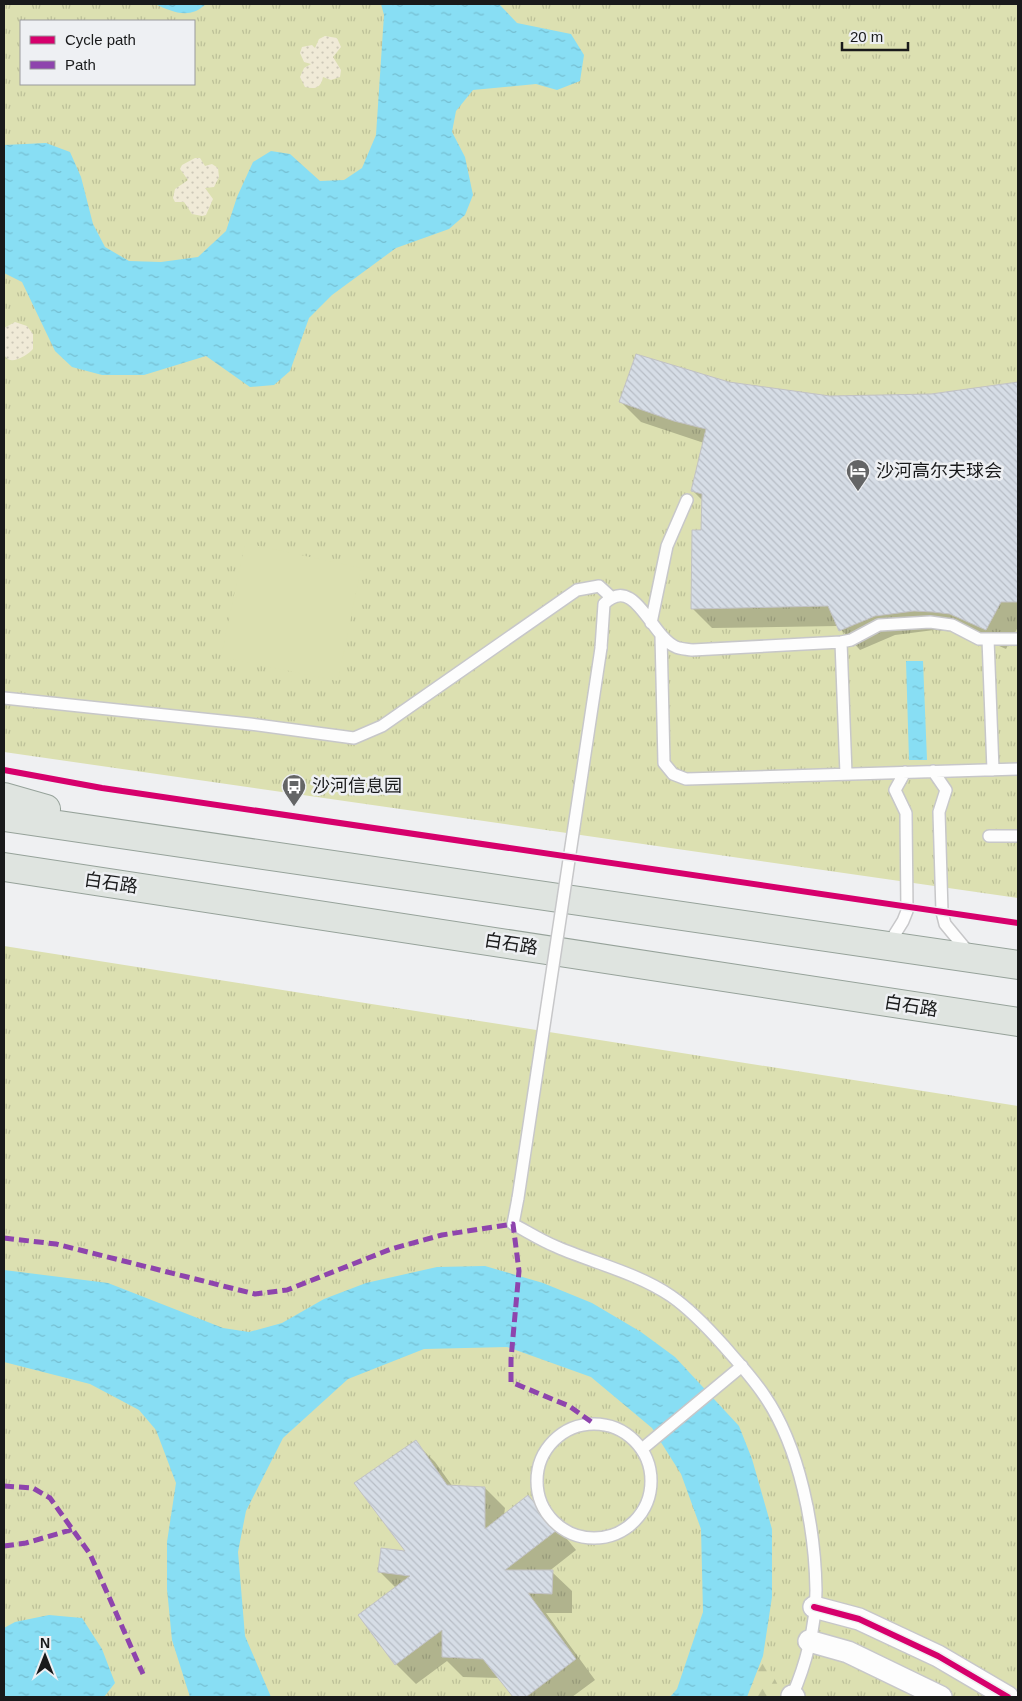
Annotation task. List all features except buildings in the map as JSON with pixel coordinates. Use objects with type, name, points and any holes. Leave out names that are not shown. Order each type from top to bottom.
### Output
[{"type":"main road","points":[[4,797],[146,837]]},
{"type":"main road","points":[[4,817],[1018,965]]},
{"type":"main road","name":"白石路","points":[[4,867],[1018,1022]]},
{"type":"main road","points":[[4,883],[140,887]]},
{"type":"street","points":[[814,1607],[860,1619],[930,1652],[1008,1697]]},
{"type":"street","points":[[809,1641],[848,1652],[941,1697]]},
{"type":"lane","points":[[651,623],[667,546],[687,500]]},
{"type":"lane","points":[[4,698],[250,724],[354,738],[382,726],[577,590],[599,586],[611,597]]},
{"type":"lane","points":[[793,1697],[809,1641],[816,1590],[811,1538],[802,1486],[784,1432],[765,1396],[742,1366],[701,1320],[670,1296],[627,1274],[556,1246],[513,1224],[601,648],[604,604],[611,597],[621,595],[631,598],[661,636],[676,647],[692,650],[841,642],[851,640],[879,625],[930,622],[952,625],[979,639],[1018,639]]},
{"type":"lane","points":[[661,636],[664,763],[673,774],[686,779],[1018,769]]},
{"type":"lane","points":[[988,639],[993,770]]},
{"type":"lane","points":[[841,642],[846,774]]},
{"type":"lane","points":[[933,771],[946,790],[939,812],[942,912],[946,924],[973,958]]},
{"type":"lane","points":[[887,946],[907,911],[906,812],[896,790],[905,772]]},
{"type":"lane","points":[[989,836],[1018,836]]},
{"type":"lane","points":[[642,1449],[654,1441],[742,1366]]},
{"type":"lane","points":[[593,1423],[611,1426],[627,1434],[642,1449],[650,1464],[652,1484],[647,1504],[636,1521],[620,1533],[601,1538],[581,1537],[562,1530],[547,1515],[539,1500],[536,1482],[538,1464],[546,1448],[559,1435],[575,1426],[593,1423]]},
{"type":"green space","name":"沙河高尔夫球会","points":[[4,4],[1018,4],[1018,898],[4,752]]},
{"type":"green space","points":[[245,543],[361,568],[338,681],[221,657]]},
{"type":"green space","points":[[4,946],[1018,1106],[1018,1697],[4,1697]]},
{"type":"green space","points":[[763,1656],[784,1697],[747,1697]]},
{"type":"sand","points":[[325,36],[337,38],[341,47],[333,57],[341,70],[340,77],[331,80],[323,77],[317,87],[305,87],[300,77],[304,68],[311,64],[304,62],[300,53],[302,47],[312,45],[315,48],[319,39]]},
{"type":"sand","points":[[195,158],[200,158],[205,166],[212,164],[218,168],[219,177],[214,187],[205,188],[213,199],[206,215],[202,216],[192,214],[184,202],[175,202],[173,198],[175,189],[188,180],[180,169],[182,165]]},
{"type":"sand","points":[[15,322],[27,326],[33,334],[33,349],[22,357],[9,360],[3,350],[4,328]]},
{"type":"water","points":[[155,4],[206,4],[193,12],[181,13]]},
{"type":"water","points":[[381,4],[499,4],[517,23],[571,34],[584,55],[580,81],[557,90],[536,84],[473,90],[456,111],[452,132],[465,157],[473,195],[465,215],[449,229],[396,248],[332,295],[309,318],[290,371],[274,385],[250,387],[206,356],[144,375],[102,375],[72,367],[55,351],[22,282],[4,273],[4,145],[46,143],[70,152],[81,177],[93,224],[105,247],[129,261],[161,262],[198,257],[226,231],[237,197],[253,162],[271,151],[290,154],[320,181],[344,180],[362,168],[376,135],[384,15]]},
{"type":"water","points":[[906,661],[923,661],[927,760],[909,760]]},
{"type":"water","points":[[485,1266],[543,1283],[592,1303],[641,1332],[675,1357],[739,1426],[752,1459],[772,1529],[772,1597],[763,1656],[747,1697],[670,1697],[677,1689],[703,1612],[701,1529],[681,1474],[652,1428],[591,1377],[507,1347],[424,1349],[348,1379],[283,1438],[246,1511],[238,1552],[245,1636],[271,1697],[190,1697],[172,1640],[167,1589],[167,1542],[176,1483],[156,1430],[139,1410],[90,1384],[4,1362],[4,1270],[108,1283],[223,1328],[249,1332],[282,1323],[324,1299],[366,1283],[437,1267]]},
{"type":"water","points":[[49,1615],[82,1618],[102,1649],[115,1683],[104,1697],[4,1697],[4,1628],[15,1622]]},
{"type":"marked path","points":[[4,1238],[56,1244],[255,1294],[287,1290],[391,1249],[442,1235],[513,1224],[519,1271],[511,1359],[511,1382],[569,1406],[593,1423]]},
{"type":"marked path","points":[[4,1486],[33,1488],[50,1498],[90,1554],[143,1674]]},
{"type":"marked path","points":[[4,1546],[26,1543],[74,1529]]},
{"type":"cycle path","points":[[4,770],[102,788],[1018,923]]},
{"type":"cycle path","points":[[814,1607],[859,1619],[938,1656],[1008,1697]]},
{"type":"place","name":"沙河高尔夫球会","points":[[858,492]]},
{"type":"place","name":"沙河信息园","points":[[294,807]]}]
